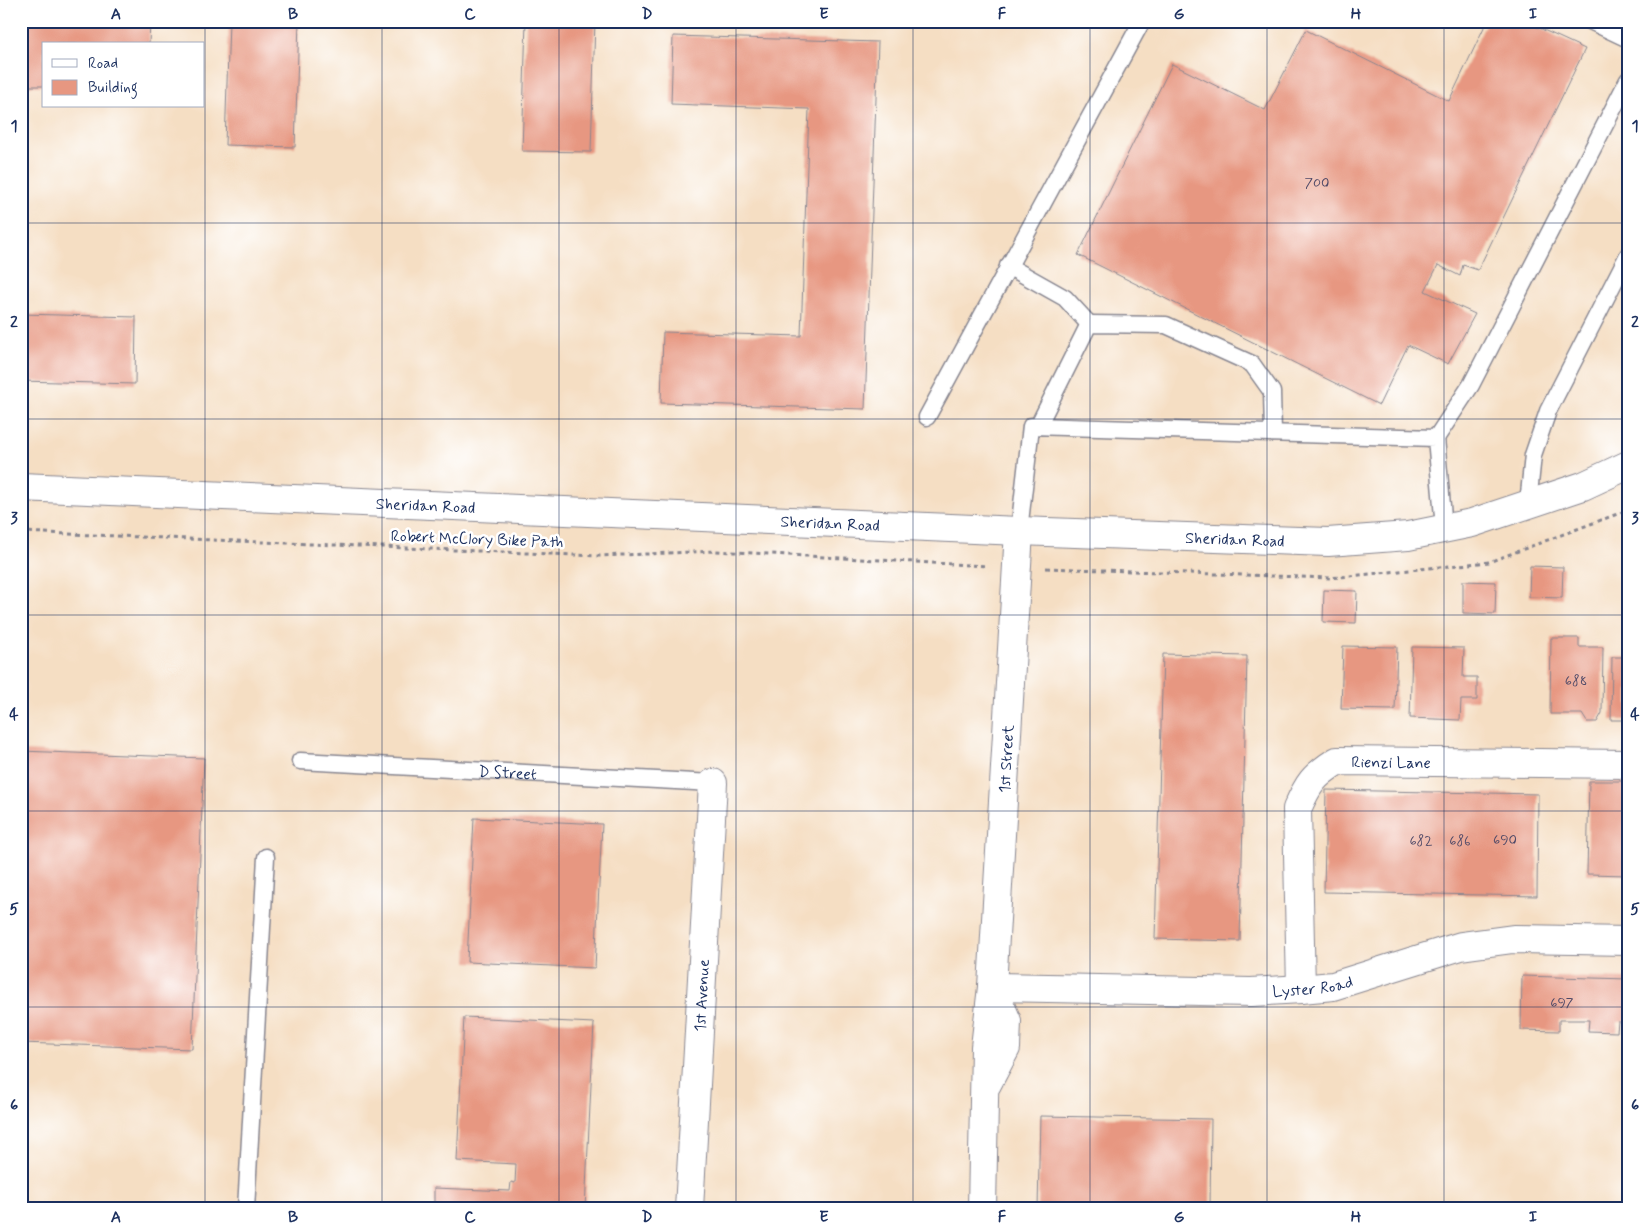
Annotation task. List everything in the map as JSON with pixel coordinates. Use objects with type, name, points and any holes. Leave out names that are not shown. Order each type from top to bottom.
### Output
[{"type":"street","name":"Sheridan Road","points":[[21,487],[1019,531],[1328,542],[1408,536],[1472,523],[1583,486],[1628,465]]},
{"type":"street","name":"1st Street","points":[[982,1209],[985,1047],[992,987],[1019,531]]},
{"type":"street","name":"Rienzi Lane","points":[[1301,989],[1297,809],[1306,787],[1321,771],[1337,761],[1628,764]]},
{"type":"street","name":"1st Avenue","points":[[689,1209],[713,784]]},
{"type":"street","name":"Lyster Road","points":[[992,987],[1251,992],[1301,989],[1333,986],[1461,946],[1513,939],[1628,941]]},
{"type":"lane","points":[[927,417],[1142,21]]},
{"type":"lane","points":[[1590,21],[1628,39]]},
{"type":"lane","points":[[1444,528],[1436,438],[1472,385],[1628,80]]},
{"type":"lane","points":[[1528,504],[1533,455],[1548,411],[1628,254]]},
{"type":"lane","points":[[1008,266],[1065,298],[1089,324],[1166,325],[1252,364],[1272,392],[1273,433]]},
{"type":"lane","points":[[1038,426],[1089,324]]},
{"type":"lane","points":[[1019,531],[1032,426],[1436,438]]},
{"type":"lane","name":"D Street","points":[[300,761],[713,784]]},
{"type":"lane","points":[[246,1209],[266,857]]},
{"type":"path","name":"Robert McClory Bike Path","points":[[21,532],[599,556],[716,551],[931,562]]},
{"type":"building","points":[[21,21],[150,21],[149,42],[42,42],[42,86],[21,86]]},
{"type":"building","points":[[229,21],[299,21],[295,147],[225,145]]},
{"type":"building","points":[[526,21],[595,21],[591,152],[522,151]]},
{"type":"building","points":[[1487,21],[1524,21],[1585,49],[1478,270],[1463,265],[1460,276],[1438,265],[1425,291],[1475,314],[1448,364],[1408,345],[1379,405],[1078,255],[1172,64],[1265,110],[1306,30],[1449,101]]},
{"type":"building","points":[[673,36],[878,42],[865,409],[661,403],[663,332],[801,336],[809,109],[671,104]]},
{"type":"building","points":[[21,314],[136,317],[135,384],[21,381]]},
{"type":"building","points":[[1530,566],[1563,567],[1562,598],[1529,597]]},
{"type":"building","points":[[1463,581],[1496,582],[1495,614],[1463,613]]},
{"type":"building","points":[[1324,590],[1357,591],[1356,623],[1323,622]]},
{"type":"building","points":[[1551,638],[1579,638],[1579,647],[1603,647],[1602,713],[1597,722],[1587,722],[1582,714],[1550,714]]},
{"type":"building","points":[[1343,646],[1397,647],[1395,710],[1341,709]]},
{"type":"building","points":[[1412,647],[1464,648],[1463,677],[1477,677],[1477,700],[1461,700],[1460,720],[1410,718]]},
{"type":"building","points":[[1163,654],[1247,656],[1240,941],[1155,939]]},
{"type":"building","points":[[1612,657],[1628,657],[1628,720],[1611,720]]},
{"type":"building","points":[[21,751],[204,758],[192,1049],[21,1043]]},
{"type":"building","points":[[1589,781],[1628,781],[1628,875],[1587,874]]},
{"type":"building","points":[[1326,790],[1538,794],[1537,896],[1324,892]]},
{"type":"building","points":[[474,818],[602,824],[595,968],[467,962]]},
{"type":"building","points":[[1522,976],[1628,979],[1628,1022],[1618,1022],[1617,1032],[1588,1031],[1589,1020],[1559,1020],[1559,1031],[1521,1030]]},
{"type":"building","points":[[464,1017],[594,1023],[585,1209],[434,1209],[434,1188],[510,1191],[511,1182],[515,1183],[516,1164],[457,1161]]},
{"type":"building","points":[[1040,1116],[1211,1119],[1210,1209],[1038,1209]]}]
